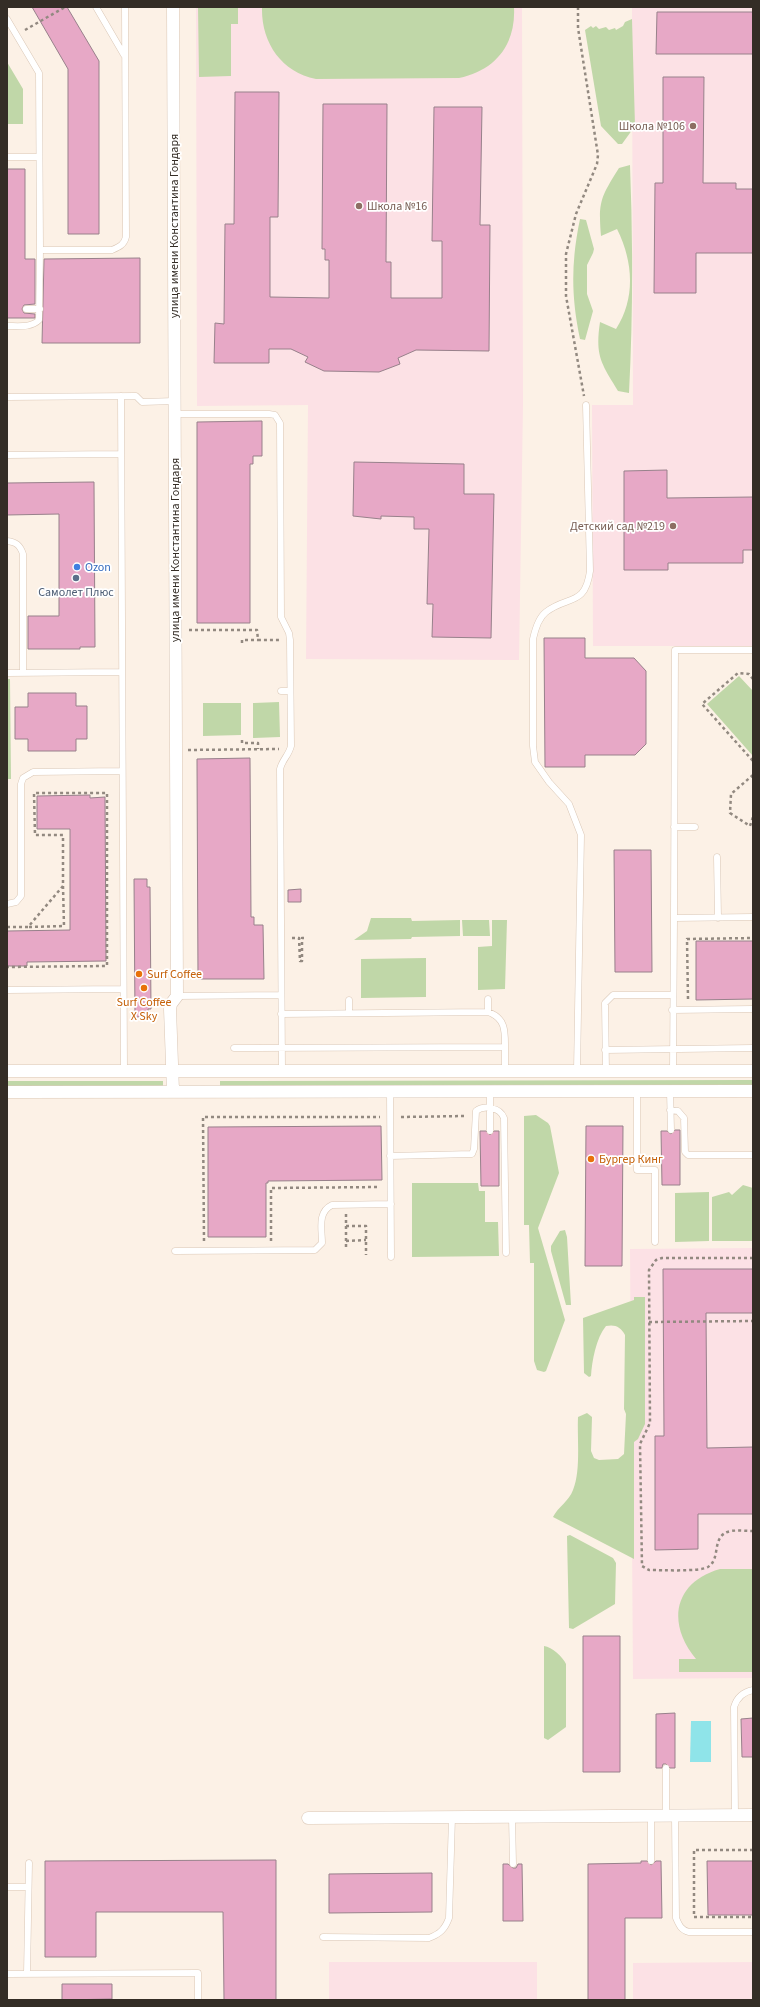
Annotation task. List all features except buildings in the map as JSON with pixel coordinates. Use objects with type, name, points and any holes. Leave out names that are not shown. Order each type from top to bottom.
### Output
[{"type":"street","name":"улица имени Константина Гондаря","points":[[173,7],[177,996],[171,1004],[170,1009],[173,1092]]},
{"type":"street","points":[[7,1071],[753,1071]]},
{"type":"street","points":[[7,1092],[753,1092]]},
{"type":"street","points":[[308,1818],[753,1815]]},
{"type":"lane","points":[[96,7],[125,56]]},
{"type":"lane","points":[[40,250],[112,250],[120,247],[125,242],[124,7]]},
{"type":"lane","points":[[7,19],[39,73],[40,250],[39,320],[35,324],[7,326]]},
{"type":"lane","points":[[7,157],[39,157]]},
{"type":"lane","points":[[26,309],[40,309]]},
{"type":"lane","points":[[121,396],[124,1071]]},
{"type":"lane","points":[[7,397],[136,396],[142,402],[175,401]]},
{"type":"lane","points":[[577,1071],[581,834],[569,804],[549,782],[535,762],[533,746],[533,639],[536,625],[545,612],[579,597],[588,585],[590,571],[586,405]]},
{"type":"lane","points":[[175,414],[269,414],[279,419],[281,617],[282,623],[289,633],[290,640],[290,749],[280,769],[282,1071]]},
{"type":"lane","points":[[7,455],[121,454]]},
{"type":"lane","points":[[7,541],[16,543],[21,548],[23,554],[23,673]]},
{"type":"lane","points":[[673,1071],[672,1010],[674,918],[675,650],[753,650]]},
{"type":"lane","points":[[7,673],[122,672]]},
{"type":"lane","points":[[281,691],[290,691]]},
{"type":"lane","points":[[7,904],[16,902],[21,896],[21,784],[23,778],[33,772],[122,771]]},
{"type":"lane","points":[[674,827],[695,827]]},
{"type":"lane","points":[[717,857],[718,918]]},
{"type":"lane","points":[[674,918],[753,917]]},
{"type":"lane","points":[[7,990],[123,989]]},
{"type":"lane","points":[[177,996],[281,995]]},
{"type":"lane","points":[[606,1071],[605,1003],[610,997],[673,996]]},
{"type":"lane","points":[[488,999],[488,1012]]},
{"type":"lane","points":[[349,1000],[349,1013]]},
{"type":"lane","points":[[672,1010],[753,1009]]},
{"type":"lane","points":[[281,1014],[488,1012],[496,1015],[505,1028],[505,1071]]},
{"type":"lane","points":[[234,1048],[505,1047]]},
{"type":"lane","points":[[605,1050],[753,1048]]},
{"type":"lane","points":[[390,1092],[391,1257]]},
{"type":"lane","points":[[637,1092],[637,1170],[655,1170],[655,1242]]},
{"type":"lane","points":[[670,1092],[671,1130]]},
{"type":"lane","points":[[490,1093],[490,1131]]},
{"type":"lane","points":[[390,1156],[472,1154],[474,1149],[474,1116],[476,1112],[479,1109],[498,1109],[502,1112],[504,1118],[506,1253]]},
{"type":"lane","points":[[670,1110],[678,1111],[684,1118],[685,1152],[688,1155],[753,1155]]},
{"type":"lane","points":[[175,1251],[315,1250],[322,1243],[322,1214],[324,1210],[332,1205],[391,1204]]},
{"type":"lane","points":[[734,1815],[734,1707],[736,1700],[742,1693],[753,1690]]},
{"type":"lane","points":[[666,1768],[671,1816],[676,1918],[678,1924],[683,1930],[689,1932],[753,1932]]},
{"type":"lane","points":[[651,1816],[651,1861]]},
{"type":"lane","points":[[323,1937],[429,1938],[446,1928],[449,1918],[452,1817]]},
{"type":"lane","points":[[512,1817],[512,1864]]},
{"type":"lane","points":[[27,1974],[29,1863]]},
{"type":"lane","points":[[7,1887],[28,1887]]},
{"type":"lane","points":[[7,1974],[198,1973],[198,2000]]},
{"type":"path","points":[[17,35],[65,7]]},
{"type":"path","points":[[578,7],[578,28],[598,155],[597,164],[576,214],[566,254],[566,296],[586,405]]},
{"type":"path","points":[[176,630],[257,630],[258,640]]},
{"type":"path","points":[[242,643],[242,640],[290,640]]},
{"type":"path","points":[[753,679],[749,674],[738,673],[702,704],[753,761]]},
{"type":"path","points":[[242,740],[242,743],[258,743],[258,749]]},
{"type":"path","points":[[176,750],[290,749]]},
{"type":"path","points":[[753,774],[731,794],[730,814],[750,826],[753,817]]},
{"type":"path","points":[[7,927],[64,926],[63,835],[35,836],[34,793],[107,793],[107,966],[7,967]]},
{"type":"path","points":[[28,927],[63,886]]},
{"type":"path","points":[[300,938],[300,961],[302,961],[302,938],[304,938]]},
{"type":"path","points":[[688,1003],[688,939],[753,938]]},
{"type":"path","points":[[211,1241],[203,1241],[203,1117],[474,1116]]},
{"type":"path","points":[[264,1241],[272,1241],[271,1188],[385,1186]]},
{"type":"path","points":[[346,1187],[346,1250]]},
{"type":"path","points":[[346,1226],[366,1226],[366,1255]]},
{"type":"path","points":[[346,1241],[366,1240]]},
{"type":"path","points":[[753,1258],[662,1258],[656,1260],[649,1270],[650,1423],[640,1444],[642,1566],[649,1570],[707,1567],[716,1557],[716,1544],[724,1534],[730,1532],[753,1532]]},
{"type":"path","points":[[650,1322],[753,1321]]},
{"type":"path","points":[[753,1850],[694,1850],[694,1917],[753,1917]]},
{"type":"shaded area","name":"Школа №16","points":[[196,7],[522,7],[523,404],[519,660],[306,659],[308,405],[197,406]]},
{"type":"shaded area","points":[[632,7],[753,7],[753,646],[593,646],[592,405],[633,405]]},
{"type":"shaded area","points":[[753,1248],[753,1678],[633,1679],[630,1249]]},
{"type":"shaded area","points":[[329,1962],[537,1962],[537,2000],[329,2000]]},
{"type":"shaded area","points":[[753,1962],[753,2000],[633,2000],[633,1963]]},
{"type":"green space","points":[[198,7],[238,7],[238,24],[231,24],[231,76],[199,77]]},
{"type":"green space","points":[[262,7],[514,7],[514,20],[507,44],[493,62],[483,69],[459,78],[316,79],[293,70],[276,54],[269,43],[265,32]]},
{"type":"green space","points":[[632,19],[635,126],[622,144],[618,144],[601,126],[585,30],[591,26],[593,28],[596,26],[599,29],[606,27],[609,30],[615,28],[616,30],[623,26],[625,22]]},
{"type":"green space","points":[[7,62],[23,89],[23,124],[7,124]]},
{"type":"green space","points":[[630,165],[632,279],[629,393],[618,391],[607,373],[601,359],[598,343],[600,322],[616,329],[627,305],[630,279],[626,254],[617,229],[601,236],[600,215],[602,200],[608,186],[619,168]]},
{"type":"green space","points":[[580,219],[586,220],[594,249],[587,265],[587,294],[593,311],[585,340],[580,339],[575,308],[573,279],[575,250]]},
{"type":"green space","points":[[739,676],[753,691],[753,756],[707,704]]},
{"type":"green space","points":[[7,679],[10,679],[11,779],[7,779]]},
{"type":"green space","points":[[279,702],[280,737],[253,738],[253,703]]},
{"type":"green space","points":[[203,703],[241,703],[241,735],[203,736]]},
{"type":"green space","points":[[371,918],[411,918],[412,921],[460,920],[460,936],[354,940],[367,931]]},
{"type":"green space","points":[[462,920],[489,920],[490,936],[463,936]]},
{"type":"green space","points":[[492,920],[507,920],[505,989],[478,990],[478,947],[492,946]]},
{"type":"green space","points":[[426,958],[426,997],[361,998],[361,959]]},
{"type":"green space","points":[[753,1080],[753,1085],[220,1086],[220,1081]]},
{"type":"green space","points":[[7,1081],[163,1081],[163,1087],[7,1087]]},
{"type":"green space","points":[[536,1115],[550,1126],[559,1173],[538,1228],[565,1320],[546,1371],[544,1372],[537,1370],[534,1361],[534,1263],[530,1263],[529,1225],[524,1225],[524,1116]]},
{"type":"green space","points":[[412,1183],[478,1183],[479,1191],[485,1191],[485,1222],[498,1222],[499,1256],[412,1257]]},
{"type":"green space","points":[[743,1185],[753,1188],[753,1241],[712,1241],[712,1197],[729,1192],[732,1195]]},
{"type":"green space","points":[[709,1192],[709,1241],[675,1242],[675,1193]]},
{"type":"green space","points":[[565,1230],[567,1237],[571,1305],[566,1305],[551,1251],[551,1246],[560,1231]]},
{"type":"green space","points":[[634,1297],[645,1297],[645,1424],[638,1439],[634,1442],[634,1559],[553,1517],[571,1494],[577,1474],[578,1417],[587,1413],[592,1417],[591,1451],[594,1458],[599,1460],[618,1459],[624,1454],[626,1414],[624,1409],[625,1335],[622,1330],[617,1327],[612,1325],[606,1326],[597,1343],[591,1376],[589,1377],[584,1373],[583,1318],[634,1300]]},
{"type":"green space","points":[[570,1535],[613,1558],[616,1563],[615,1604],[573,1629],[569,1628],[567,1536]]},
{"type":"green space","points":[[720,1569],[753,1569],[753,1672],[679,1672],[679,1659],[696,1659],[681,1632],[678,1618],[680,1605],[684,1594],[693,1583],[705,1575]]},
{"type":"green space","points":[[544,1646],[557,1653],[566,1664],[566,1727],[548,1740],[544,1738]]},
{"type":"water","points":[[691,1721],[711,1721],[711,1762],[690,1762]]},
{"type":"place","name":"Школа №106","points":[[693,126]]},
{"type":"place","name":"Школа №16","points":[[359,206]]},
{"type":"place","name":"Детский сад №219","points":[[673,526]]},
{"type":"place","name":"Ozon","points":[[77,567]]},
{"type":"place","name":"Самолет Плюс","points":[[76,578]]},
{"type":"place","name":"Surf Coffee","points":[[139,974]]},
{"type":"place","name":"Surf Coffee X Sky","points":[[144,988]]},
{"type":"place","name":"Бургер Кинг","points":[[591,1159]]}]
